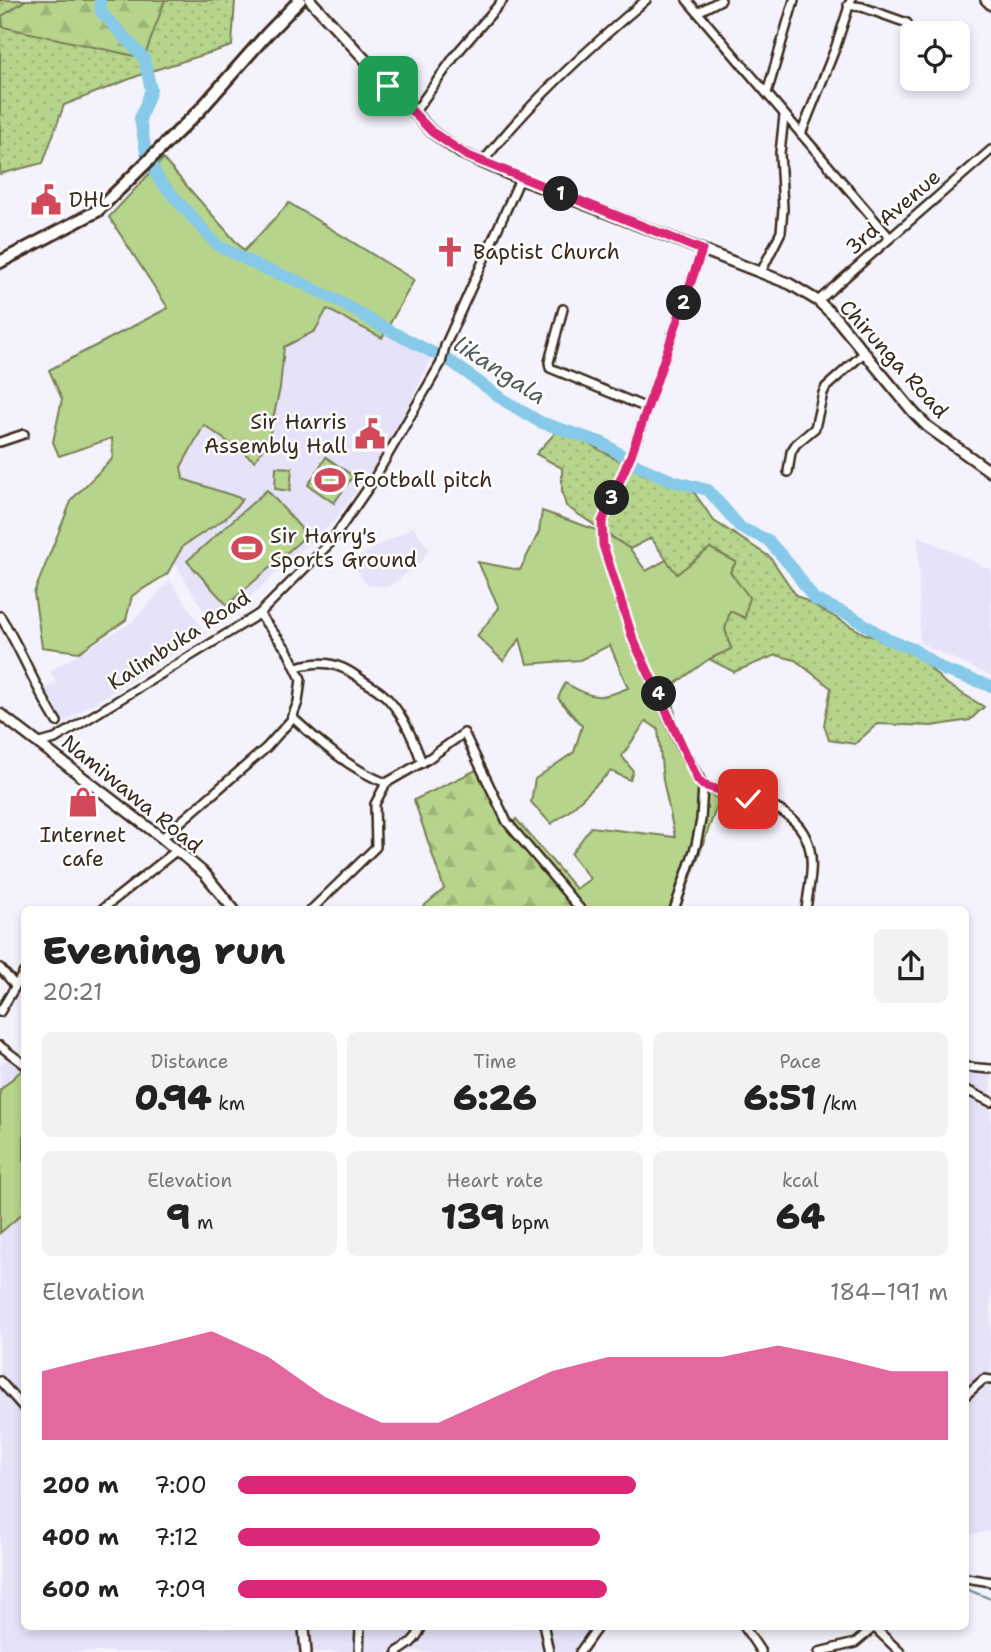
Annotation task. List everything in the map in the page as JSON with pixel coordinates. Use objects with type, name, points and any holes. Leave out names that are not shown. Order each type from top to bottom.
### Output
[{"type":"highway","points":[[0,262],[97,211],[175,135],[300,0]]},
{"type":"street","name":"Chirunga Road","points":[[310,0],[441,140],[482,163],[761,272],[790,284],[818,301],[914,413],[991,472]]},
{"type":"street","points":[[414,113],[457,53],[503,0]]},
{"type":"street","points":[[482,163],[502,137],[558,81],[646,0]]},
{"type":"street","points":[[687,0],[890,238]]},
{"type":"street","points":[[698,12],[721,0]]},
{"type":"street","points":[[767,93],[794,0]]},
{"type":"street","points":[[985,0],[991,6]]},
{"type":"street","points":[[801,134],[835,49],[849,2],[900,21]]},
{"type":"street","points":[[761,272],[781,232],[783,208],[780,153],[784,116]]},
{"type":"street","name":"3rd Avenue","points":[[818,301],[991,150]]},
{"type":"street","name":"Kalimbuka Road","points":[[40,743],[55,739],[259,614],[330,543],[371,484],[441,363],[445,346],[520,179]]},
{"type":"street","points":[[675,906],[696,845],[702,812],[703,785],[681,746],[653,680],[634,644],[603,545],[602,522],[624,472],[702,250]]},
{"type":"street","points":[[563,309],[549,362],[550,369],[647,408]]},
{"type":"street","points":[[788,472],[791,452],[796,444],[815,429],[826,387],[864,353]]},
{"type":"street","points":[[0,442],[24,433]]},
{"type":"street","points":[[162,838],[266,748],[292,717],[301,684],[296,667],[279,638],[259,614]]},
{"type":"street","points":[[0,617],[23,654],[42,700],[57,722]]},
{"type":"street","points":[[296,667],[331,663],[345,667],[373,686],[387,698],[404,722],[422,763]]},
{"type":"street","name":"Namiwawa Road","points":[[0,714],[162,838],[205,874],[231,906]]},
{"type":"street","points":[[292,717],[334,752],[373,778],[386,783]]},
{"type":"street","points":[[315,906],[376,848],[375,803],[386,783],[422,763],[464,733],[507,822],[578,906]]},
{"type":"street","points":[[703,785],[779,808],[805,834],[811,852],[806,906]]},
{"type":"street","points":[[106,906],[176,851]]},
{"type":"street","points":[[0,968],[15,985]]},
{"type":"street","points":[[0,1012],[21,976]]},
{"type":"street","points":[[0,1046],[21,1062]]},
{"type":"street","points":[[969,1067],[991,1069]]},
{"type":"street","points":[[969,1091],[991,1102]]},
{"type":"street","points":[[969,1393],[988,1379]]},
{"type":"street","points":[[0,1381],[21,1405]]},
{"type":"street","points":[[969,1578],[991,1582]]},
{"type":"street","points":[[304,1630],[306,1652]]},
{"type":"street","points":[[359,1652],[360,1630]]},
{"type":"street","points":[[397,1652],[410,1645],[420,1630]]},
{"type":"street","points":[[544,1630],[549,1652]]},
{"type":"street","points":[[580,1652],[596,1630]]},
{"type":"street","points":[[747,1630],[761,1652]]},
{"type":"street","points":[[819,1652],[855,1643],[871,1630]]},
{"type":"street","points":[[876,1630],[900,1652]]},
{"type":"shaded area","points":[[278,278],[432,357],[387,450],[335,520],[215,629],[144,513]]},
{"type":"shaded area","points":[[413,527],[429,549],[421,562],[389,587],[367,585],[351,561]]},
{"type":"shaded area","points":[[918,536],[991,570],[991,676],[920,643]]},
{"type":"shaded area","points":[[170,580],[206,634],[62,723],[43,690],[56,683],[50,671],[132,622]]},
{"type":"shaded area","points":[[21,1058],[21,1630],[598,1630],[581,1652],[0,1652],[0,1065],[5,1061]]},
{"type":"shaded area","points":[[969,1059],[991,1071],[991,1531],[969,1535]]},
{"type":"green space","points":[[0,0],[235,0],[232,46],[145,73],[64,105],[43,163],[0,174]]},
{"type":"green space","points":[[26,0],[165,0],[144,58],[3,27],[2,16]]},
{"type":"green space","points":[[163,159],[244,251],[289,203],[414,280],[382,338],[327,309],[315,331],[284,347],[280,388],[268,441],[255,461],[204,425],[181,467],[183,479],[243,499],[226,518],[183,546],[167,574],[132,596],[126,620],[79,652],[42,647],[34,593],[72,499],[113,458],[112,438],[59,456],[53,442],[62,399],[49,370],[168,308],[109,217]]},
{"type":"green space","points":[[556,432],[575,436],[643,474],[691,488],[714,521],[770,557],[796,595],[865,634],[895,643],[922,660],[944,682],[984,707],[970,720],[932,726],[877,724],[855,744],[829,740],[824,725],[831,688],[795,660],[776,655],[734,672],[709,659],[731,649],[725,629],[730,610],[745,617],[730,572],[735,563],[677,575],[651,538],[630,549],[566,506],[562,491],[562,468],[536,454]]},
{"type":"green space","name":"Football pitch","points":[[326,457],[353,476],[334,503],[308,485]]},
{"type":"green space","points":[[276,467],[292,468],[290,491],[275,489]]},
{"type":"green space","name":"Sir Harry's Sports Ground","points":[[267,490],[307,535],[227,605],[187,561]]},
{"type":"green space","points":[[542,511],[605,533],[630,549],[646,571],[666,560],[677,574],[710,548],[736,562],[730,572],[749,597],[745,618],[730,611],[725,629],[731,649],[709,659],[672,686],[676,726],[703,788],[719,800],[680,906],[574,906],[509,829],[516,819],[576,889],[590,879],[571,854],[591,827],[675,837],[663,780],[658,729],[646,721],[622,756],[633,771],[630,780],[611,771],[568,812],[551,824],[531,802],[535,779],[574,752],[582,726],[558,698],[565,683],[596,696],[609,695],[628,688],[610,645],[580,660],[527,664],[520,639],[503,661],[477,636],[499,608],[478,562],[520,570],[539,532]]},
{"type":"green space","points":[[480,768],[509,829],[574,906],[424,906],[444,889],[414,800]]},
{"type":"green space","points":[[21,1071],[21,1215],[0,1233],[0,1090]]},
{"type":"waterway","name":"likangala","points":[[100,0],[101,12],[144,58],[151,90],[140,119],[146,152],[159,180],[217,245],[260,267],[298,281],[453,363],[505,401],[540,422],[603,443],[638,466],[673,481],[708,490],[741,528],[768,540],[814,599],[853,617],[887,639],[913,649],[944,670],[991,686]]},
{"type":"waterway","points":[[969,1590],[991,1599]]},
{"type":"place","name":"DHL","points":[[46,200]]},
{"type":"place","name":"Baptist Church","points":[[450,252]]},
{"type":"place","name":"Sir Harris Assembly Hall","points":[[370,434]]},
{"type":"place","name":"Football pitch","points":[[330,480]]},
{"type":"place","name":"Sir Harry's Sports Ground","points":[[247,548]]},
{"type":"place","name":"Internet cafe","points":[[83,802]]},
{"type":"route","points":[[388,86],[441,140],[466,155],[702,250],[631,455],[605,512],[602,522],[603,545],[634,644],[698,780],[703,785],[748,799]]}]
